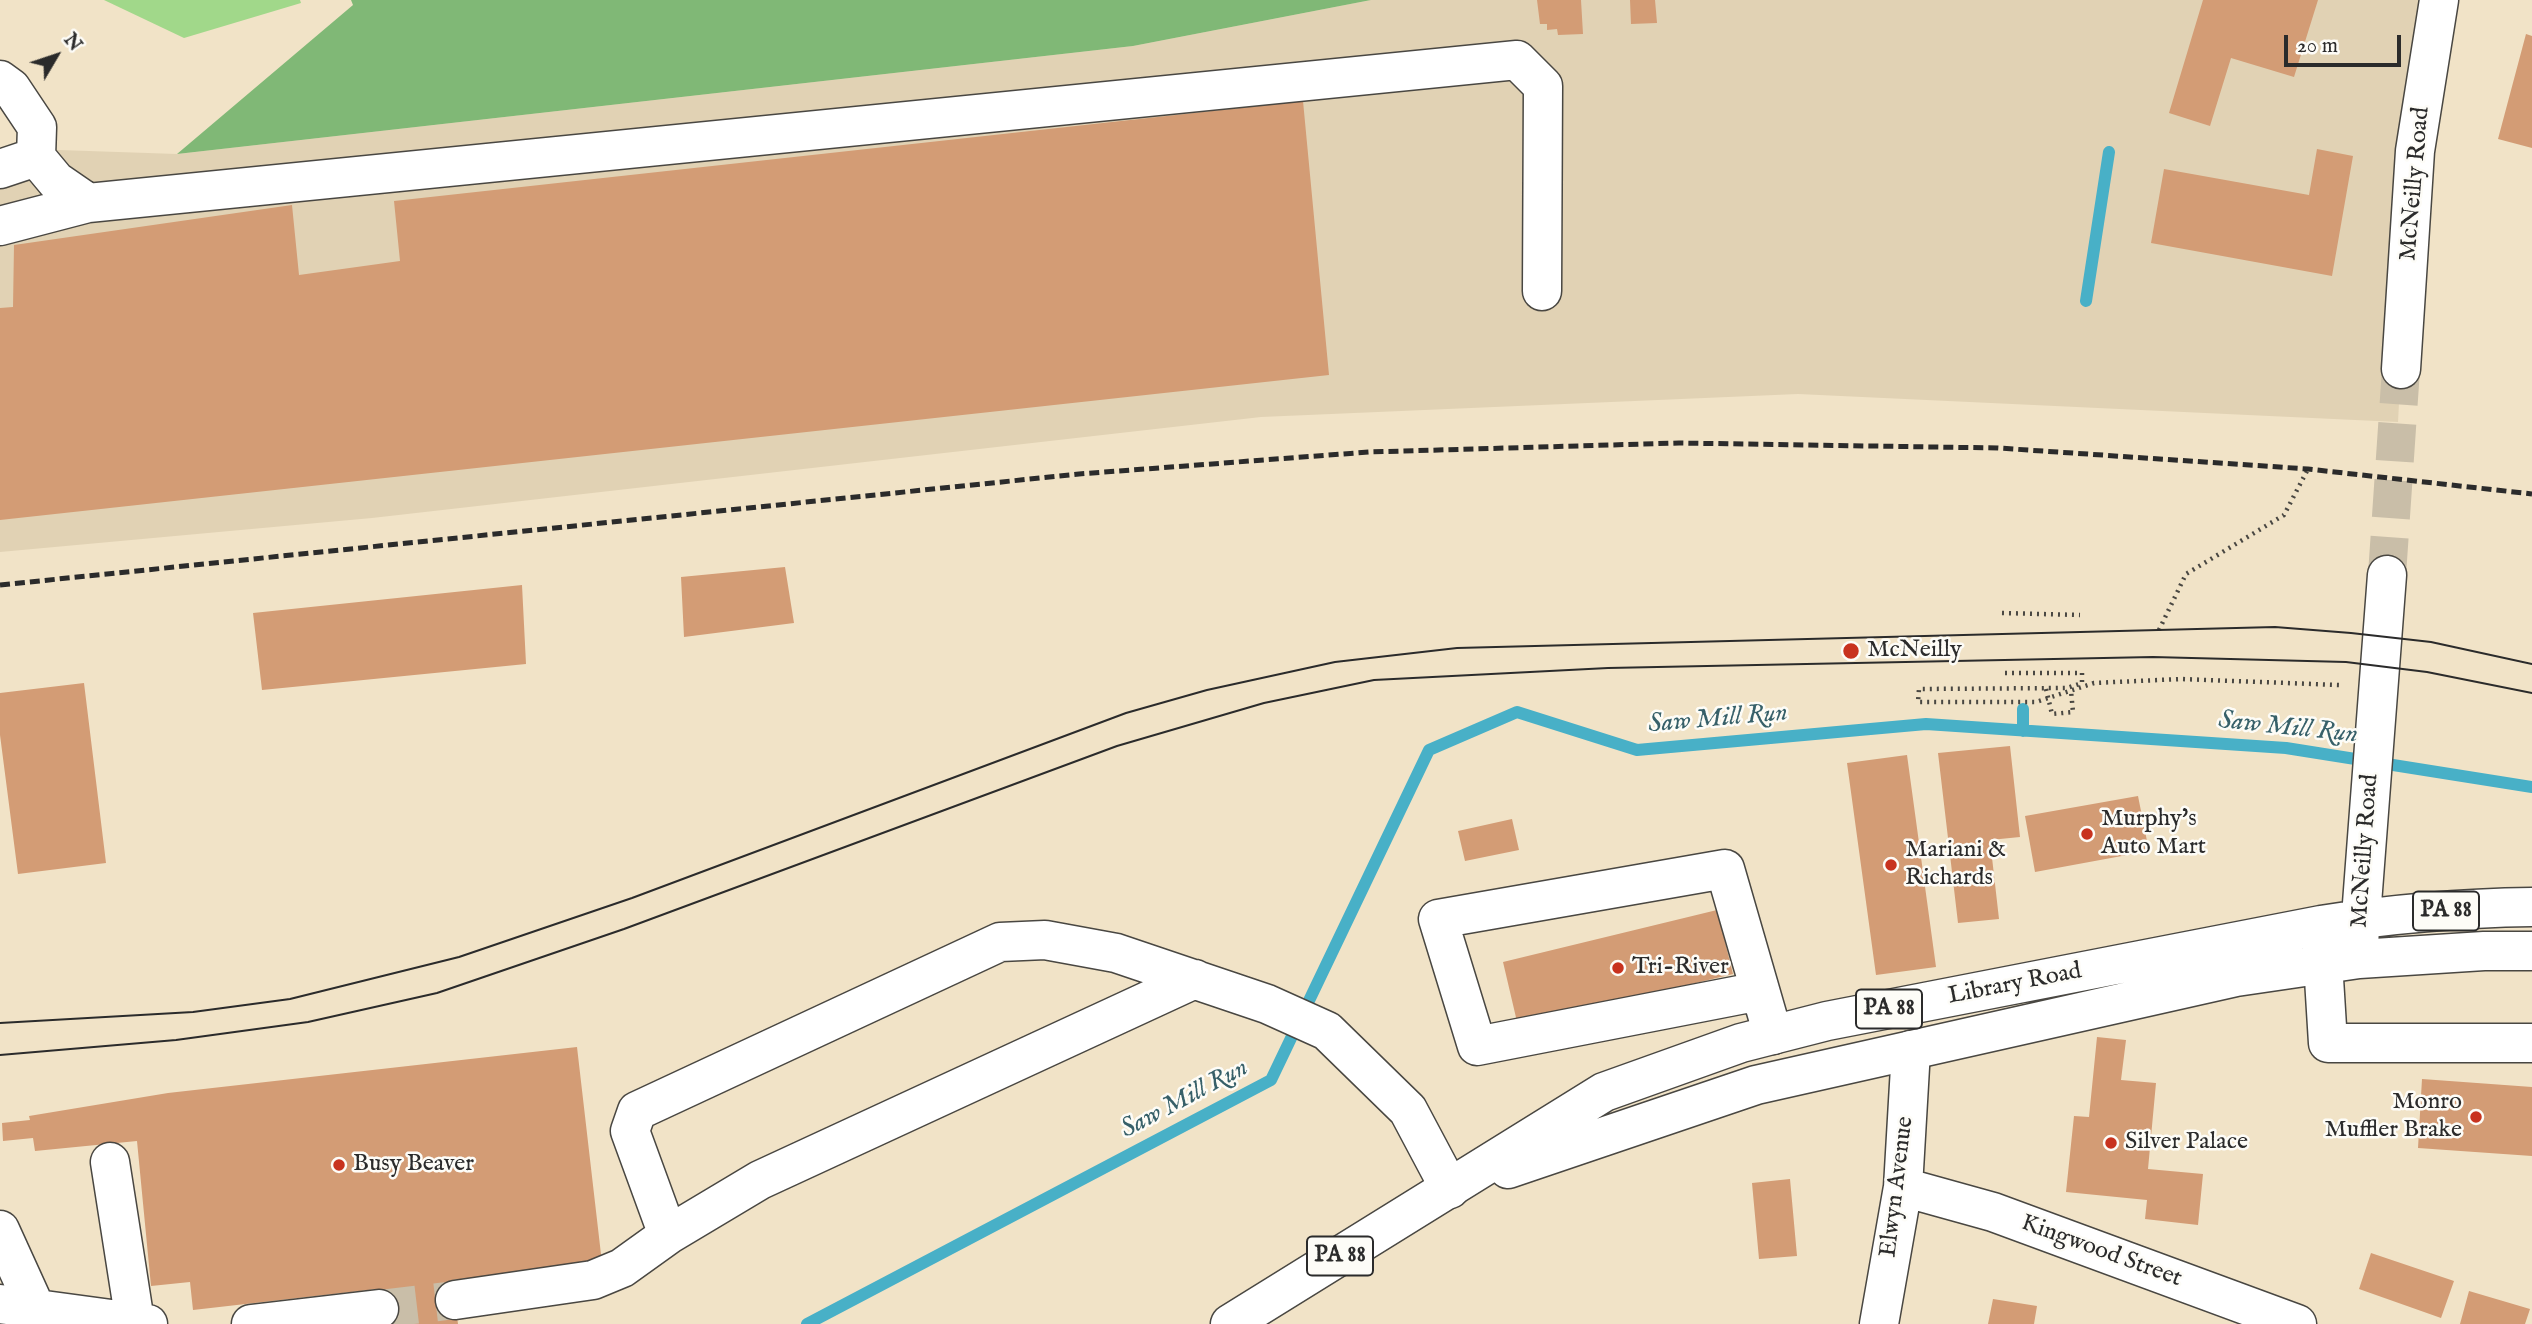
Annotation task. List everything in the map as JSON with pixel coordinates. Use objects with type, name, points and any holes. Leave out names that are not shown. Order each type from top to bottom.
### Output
[{"type":"main road","name":"McNeilly Road","points":[[2401,369],[2415,151],[2439,0]]},
{"type":"main road","points":[[0,226],[88,203],[1517,60],[1543,86],[1542,291]]},
{"type":"main road","points":[[0,80],[11,88],[37,127],[36,157],[56,181],[88,203]]},
{"type":"main road","points":[[0,169],[36,157]]},
{"type":"main road","name":"McNeilly Road","points":[[2359,958],[2387,575]]},
{"type":"main road","points":[[1760,991],[1477,1046],[1438,919],[1725,869],[1773,1035]]},
{"type":"main road","name":"Library Road","points":[[1230,1324],[1604,1092],[1741,1043],[1827,1021],[2360,918],[2488,907],[2532,907]]},
{"type":"main road","points":[[2320,925],[2328,1043],[2532,1043]]},
{"type":"main road","points":[[667,1235],[630,1130],[637,1111],[1000,942],[1045,940],[1116,953],[1267,1004],[1327,1031],[1408,1111],[1450,1189]]},
{"type":"main road","name":"Library Road","points":[[1450,1189],[1756,1085],[2236,976],[2359,958],[2532,951]]},
{"type":"main road","points":[[454,1300],[593,1279],[622,1268],[667,1235],[760,1180],[1195,979]]},
{"type":"main road","name":"Elwyn Avenue","points":[[1879,1324],[1903,1187],[1911,1050]]},
{"type":"main road","points":[[0,1230],[17,1305],[141,1323],[110,1161]]},
{"type":"main road","name":"Kingwood Street","points":[[1903,1187],[1993,1212],[2297,1324]]},
{"type":"main road","points":[[251,1324],[379,1309]]},
{"type":"path","points":[[2159,630],[2186,574],[2284,515],[2308,469]]},
{"type":"path","points":[[2002,613],[2080,615]]},
{"type":"path","points":[[2004,673],[2082,673],[2082,683],[2067,688],[2046,689],[1919,689],[1918,702],[2036,702],[2094,683],[2181,679],[2377,698]]},
{"type":"path","points":[[2046,689],[2052,714],[2073,712],[2071,691]]},
{"type":"shaded area","points":[[1371,0],[2436,0],[2412,155],[2398,422],[1798,394],[1261,417],[372,518],[0,552],[0,148],[177,154],[1133,46]]},
{"type":"green space","points":[[104,0],[300,0],[301,3],[184,38]]},
{"type":"green space","points":[[351,0],[1371,0],[1133,46],[177,154],[353,5]]},
{"type":"building","points":[[1537,0],[1581,0],[1583,34],[1558,35],[1557,29],[1547,30],[1547,24],[1540,24]]},
{"type":"building","points":[[1630,0],[1655,0],[1657,23],[1631,24]]},
{"type":"building","points":[[2203,0],[2318,0],[2294,77],[2231,58],[2210,126],[2169,113]]},
{"type":"building","points":[[2526,34],[2532,36],[2532,148],[2498,139]]},
{"type":"building","points":[[1303,101],[1329,375],[0,520],[0,308],[13,307],[14,245],[292,205],[299,275],[400,261],[394,201]]},
{"type":"building","points":[[2317,149],[2353,156],[2332,276],[2151,243],[2164,169],[2309,195]]},
{"type":"building","points":[[785,567],[794,623],[684,637],[681,577]]},
{"type":"building","points":[[522,585],[526,664],[262,690],[253,613]]},
{"type":"building","points":[[84,683],[106,863],[18,874],[0,735],[0,693]]},
{"type":"building","points":[[2010,746],[2020,837],[1990,840],[1999,919],[1958,923],[1938,753]]},
{"type":"building","name":"Mariani & Richards","points":[[1907,755],[1936,967],[1876,975],[1847,763]]},
{"type":"building","name":"Murphy's Auto Mart","points":[[2138,796],[2149,851],[2035,872],[2025,816]]},
{"type":"building","points":[[1512,819],[1519,850],[1465,861],[1458,831]]},
{"type":"building","name":"Tri-River","points":[[1717,910],[1733,974],[1518,1026],[1503,962]]},
{"type":"building","name":"Silver Palace","points":[[2097,1037],[2126,1040],[2121,1080],[2156,1083],[2148,1169],[2203,1174],[2198,1225],[2145,1219],[2147,1200],[2066,1192],[2074,1116],[2089,1117]]},
{"type":"building","points":[[577,1047],[602,1263],[452,1280],[458,1324],[381,1324],[377,1289],[193,1310],[190,1282],[151,1286],[137,1141],[35,1151],[33,1138],[3,1141],[2,1123],[168,1093]]},
{"type":"building","name":"Monro Muffler Brake","points":[[2422,1079],[2532,1087],[2532,1156],[2418,1148]]},
{"type":"building","points":[[1790,1179],[1797,1256],[1759,1259],[1752,1183]]},
{"type":"building","points":[[2371,1253],[2454,1281],[2441,1318],[2359,1289]]},
{"type":"building","points":[[2469,1291],[2530,1309],[2525,1324],[2460,1324]]},
{"type":"building","points":[[1993,1299],[2037,1306],[2034,1324],[1988,1324]]},
{"type":"waterway","points":[[2086,301],[2109,152]]},
{"type":"waterway","points":[[2023,709],[2023,731]]},
{"type":"waterway","name":"Saw Mill Run","points":[[807,1324],[1271,1080],[1429,750],[1517,712],[1637,750],[1926,724],[2286,748],[2532,787]]},
{"type":"tunnel","points":[[2387,575],[2401,369]]},
{"type":"tunnel","points":[[379,1309],[455,1300]]},
{"type":"tram line","points":[[0,1023],[193,1012],[290,999],[459,957],[632,898],[1126,713],[1207,690],[1335,662],[1457,648],[2275,627],[2431,642],[2532,664]]},
{"type":"tram line","points":[[0,1055],[176,1040],[308,1022],[437,993],[624,929],[1117,746],[1264,703],[1374,680],[1608,668],[2153,657],[2346,662],[2427,672],[2532,693]]},
{"type":"railway","points":[[0,585],[1079,474],[1369,452],[1679,443],[1998,448],[2308,469],[2532,494]]},
{"type":"place","name":"McNeilly","points":[[1851,651]]},
{"type":"place","name":"Murphy's Auto Mart","points":[[2087,834]]},
{"type":"place","name":"Mariani & Richards","points":[[1891,865]]},
{"type":"place","name":"Tri-River","points":[[1618,968]]},
{"type":"place","name":"Monro Muffler Brake","points":[[2476,1117]]},
{"type":"place","name":"Silver Palace","points":[[2111,1143]]},
{"type":"place","name":"Busy Beaver","points":[[339,1165]]}]
